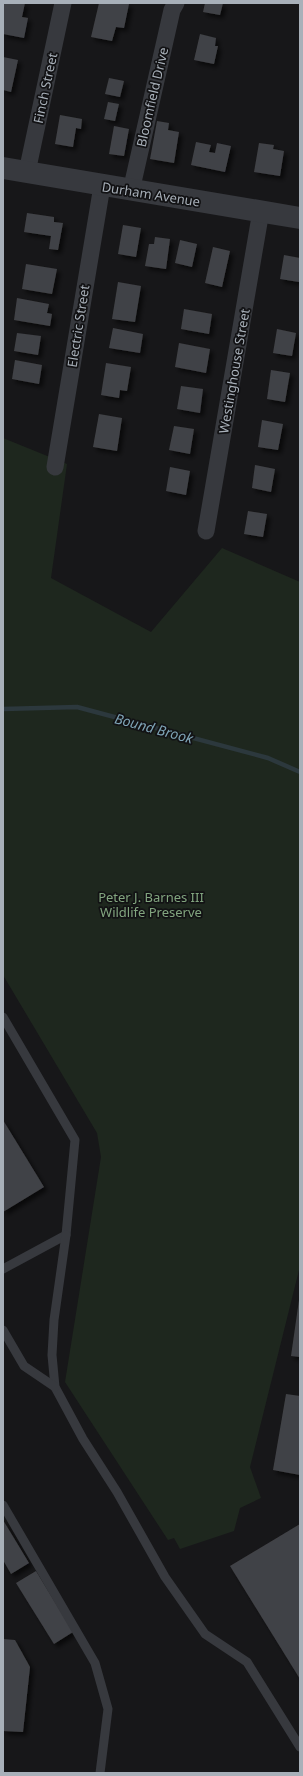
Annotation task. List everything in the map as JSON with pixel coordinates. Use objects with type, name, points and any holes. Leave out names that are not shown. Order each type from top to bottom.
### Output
[{"type":"street","name":"Finch Street","points":[[27,172],[62,3]]},
{"type":"street","name":"Bloomfield Drive","points":[[131,191],[170,18],[176,3]]},
{"type":"street","name":"Durham Avenue","points":[[3,168],[131,191],[300,218]]},
{"type":"street","name":"Electric Street","points":[[55,467],[102,186]]},
{"type":"street","name":"Westinghouse Street","points":[[206,531],[261,211]]},
{"type":"lane","points":[[3,1017],[75,1140],[66,1235],[54,1320],[52,1355],[55,1387],[83,1439],[117,1492],[165,1577],[205,1634],[247,1662],[300,1747]]},
{"type":"lane","points":[[3,1269],[66,1235]]},
{"type":"lane","points":[[3,1330],[24,1366],[55,1387]]},
{"type":"lane","points":[[3,1505],[95,1663],[108,1709],[100,1773]]},
{"type":"green space","name":"Peter J. Barnes III Wildlife Preserve","points":[[3,438],[67,464],[51,578],[151,632],[222,548],[300,582],[300,1266],[250,1467],[261,1498],[240,1508],[234,1531],[180,1549],[174,1538],[168,1540],[65,1382],[101,1157],[97,1133],[3,975]]},
{"type":"building","points":[[3,3],[25,3],[22,17],[28,18],[24,38],[3,34]]},
{"type":"building","points":[[99,3],[129,4],[124,28],[116,27],[112,41],[91,37]]},
{"type":"building","points":[[205,3],[223,3],[220,15],[203,12]]},
{"type":"building","points":[[200,34],[216,38],[215,46],[218,46],[214,64],[194,60]]},
{"type":"building","points":[[3,57],[18,60],[11,92],[3,90]]},
{"type":"building","points":[[109,78],[124,81],[120,97],[105,94]]},
{"type":"building","points":[[108,102],[119,104],[115,121],[104,119]]},
{"type":"building","points":[[60,115],[82,119],[81,129],[76,128],[73,147],[55,144]]},
{"type":"building","points":[[157,121],[169,123],[168,130],[179,132],[174,163],[150,159]]},
{"type":"building","points":[[114,126],[129,129],[124,156],[109,154]]},
{"type":"building","points":[[196,142],[211,145],[209,152],[215,153],[217,143],[231,146],[225,172],[191,165]]},
{"type":"building","points":[[259,143],[274,145],[273,149],[284,151],[280,176],[254,172]]},
{"type":"building","points":[[27,213],[54,217],[54,222],[63,223],[58,250],[49,249],[51,236],[24,232]]},
{"type":"building","points":[[123,225],[141,228],[136,257],[118,254]]},
{"type":"building","points":[[155,237],[170,239],[166,269],[145,266],[149,244],[154,244]]},
{"type":"building","points":[[180,240],[197,244],[192,267],[175,263]]},
{"type":"building","points":[[213,247],[230,251],[222,287],[205,283]]},
{"type":"building","points":[[284,255],[300,258],[299,282],[280,279]]},
{"type":"building","points":[[26,264],[57,269],[52,294],[22,289]]},
{"type":"building","points":[[118,282],[141,286],[135,322],[112,319]]},
{"type":"building","points":[[17,298],[49,304],[47,313],[52,314],[50,326],[14,320]]},
{"type":"building","points":[[184,309],[212,314],[209,334],[181,329]]},
{"type":"building","points":[[113,328],[143,334],[140,353],[109,348]]},
{"type":"building","points":[[277,329],[296,333],[292,356],[273,353]]},
{"type":"building","points":[[17,333],[41,336],[38,355],[14,351]]},
{"type":"building","points":[[179,343],[210,349],[206,373],[175,367]]},
{"type":"building","points":[[15,360],[42,365],[39,384],[12,379]]},
{"type":"building","points":[[106,363],[131,367],[127,391],[120,390],[119,398],[101,395]]},
{"type":"building","points":[[271,370],[290,373],[285,402],[267,399]]},
{"type":"building","points":[[181,386],[203,389],[200,413],[177,409]]},
{"type":"building","points":[[99,414],[122,418],[117,451],[93,447]]},
{"type":"building","points":[[262,420],[283,424],[278,450],[258,447]]},
{"type":"building","points":[[174,426],[194,429],[190,454],[169,450]]},
{"type":"building","points":[[255,465],[275,469],[271,492],[252,488]]},
{"type":"building","points":[[170,467],[190,471],[186,495],[166,491]]},
{"type":"building","points":[[248,511],[267,514],[263,537],[244,534]]},
{"type":"building","points":[[3,1120],[44,1187],[3,1212]]},
{"type":"building","points":[[300,1300],[300,1357],[291,1356]]},
{"type":"building","points":[[286,1394],[300,1396],[300,1475],[273,1470]]},
{"type":"building","points":[[3,1520],[29,1563],[11,1574],[3,1560]]},
{"type":"building","points":[[300,1524],[300,1679],[230,1566]]},
{"type":"building","points":[[36,1571],[73,1632],[54,1644],[16,1583]]},
{"type":"building","points":[[3,1639],[15,1640],[30,1667],[23,1732],[3,1731]]},
{"type":"waterway","name":"Bound Brook","points":[[3,709],[77,707],[268,758],[300,772]]}]
